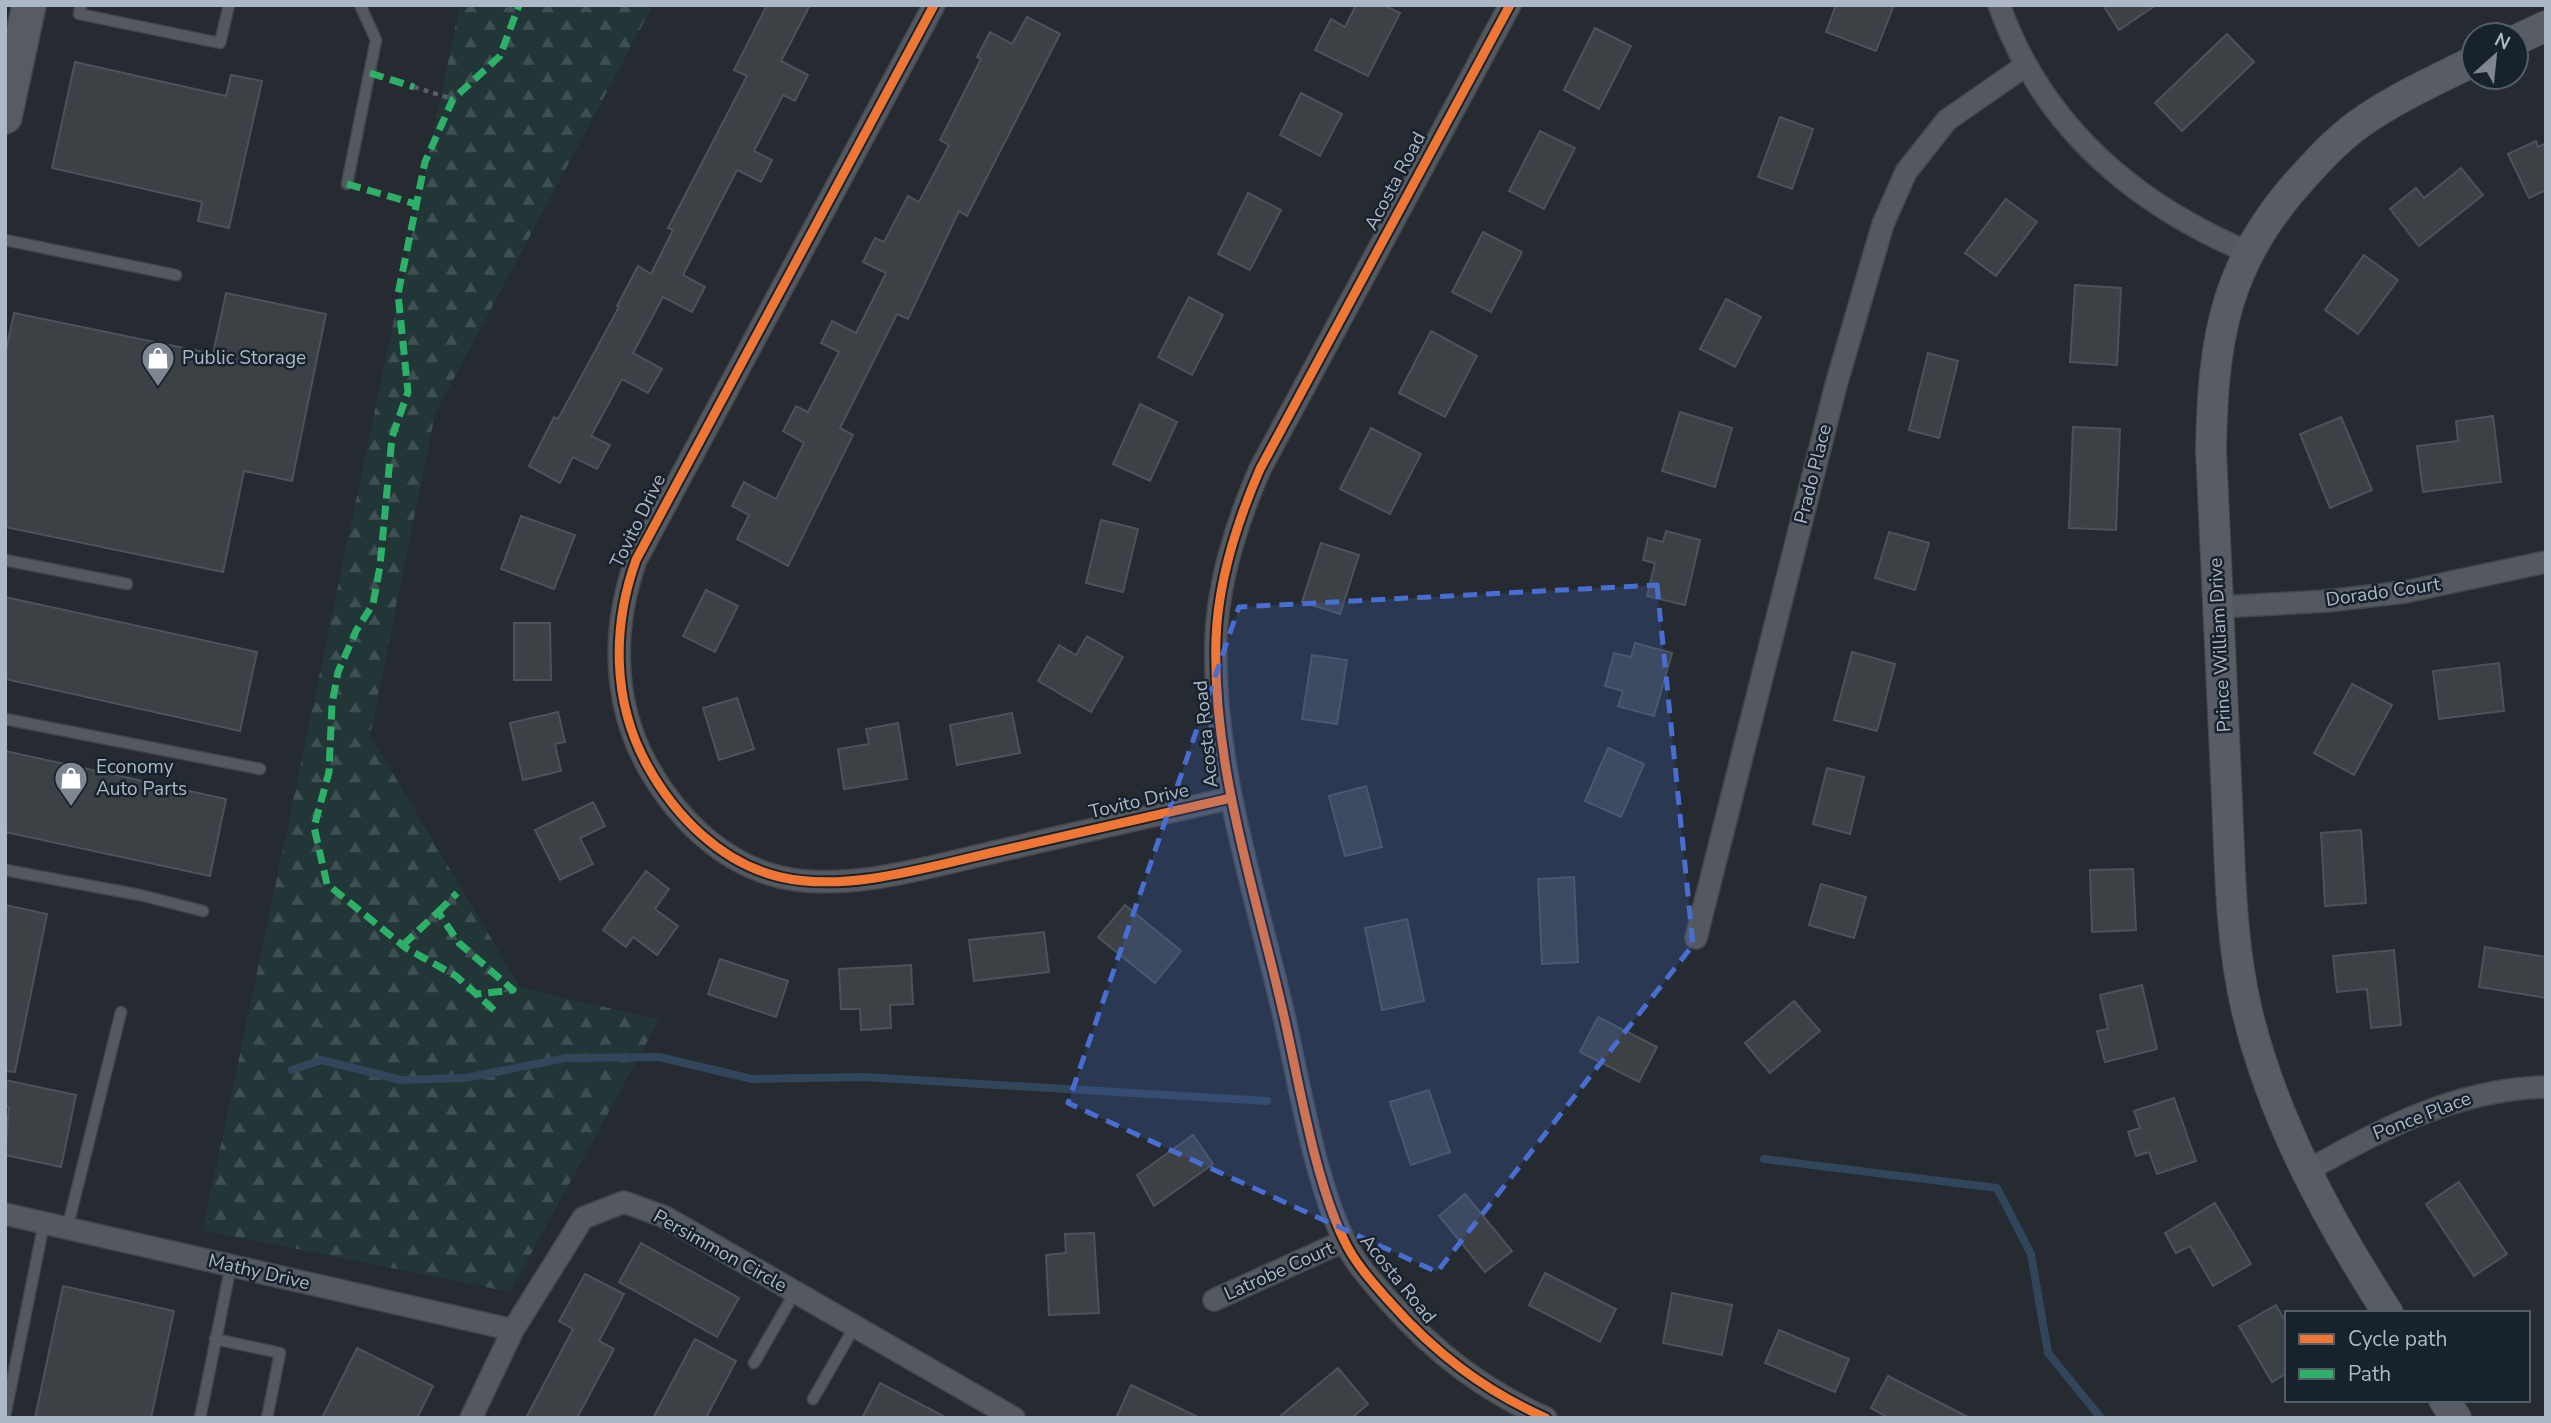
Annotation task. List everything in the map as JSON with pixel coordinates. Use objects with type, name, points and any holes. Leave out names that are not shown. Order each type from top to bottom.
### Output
[{"type":"main road","points":[[5,117],[29,5]]},
{"type":"street","name":"Tovito Drive","points":[[934,5],[635,560],[621,610],[619,637],[620,677],[632,734],[655,779],[688,822],[714,846],[744,865],[801,881],[835,883],[924,868],[1231,798]]},
{"type":"street","name":"Acosta Road","points":[[1510,5],[1267,456],[1245,504],[1226,570],[1216,639],[1218,703],[1231,798],[1310,1127],[1344,1241],[1380,1290],[1442,1356],[1485,1386],[1546,1418]]},
{"type":"street","points":[[1999,5],[2025,65],[2042,95],[2074,133],[2122,180],[2180,220],[2248,252]]},
{"type":"street","points":[[2530,33],[2546,26]]},
{"type":"street","name":"Prado Place","points":[[1696,938],[1836,385],[1883,224],[1906,172],[1947,120],[2025,65]]},
{"type":"street","name":"Prince William Drive","points":[[2387,1311],[2334,1224],[2307,1171],[2260,1057],[2239,968],[2231,889],[2218,607],[2211,450],[2212,379],[2230,297],[2248,252],[2266,221],[2287,194],[2333,145],[2387,106],[2460,68]]},
{"type":"street","name":"Dorado Court","points":[[2218,607],[2327,601],[2405,592],[2546,562]]},
{"type":"street","name":"Ponce Place","points":[[2307,1171],[2360,1140],[2470,1095],[2510,1088],[2546,1087]]},
{"type":"street","name":"Persimmon Circle","points":[[471,1418],[513,1330],[583,1218],[624,1202],[665,1217],[1014,1418]]},
{"type":"street","name":"Mathy Drive","points":[[5,1214],[513,1330]]},
{"type":"street","name":"Latrobe Court","points":[[1214,1300],[1344,1241]]},
{"type":"street","points":[[2445,1402],[2456,1418]]},
{"type":"lane","points":[[81,5],[79,14],[220,43],[229,5]]},
{"type":"lane","points":[[347,184],[376,40],[360,5]]},
{"type":"lane","points":[[5,240],[176,275]]},
{"type":"lane","points":[[5,560],[127,584]]},
{"type":"lane","points":[[5,719],[260,769]]},
{"type":"lane","points":[[5,870],[140,895],[203,911]]},
{"type":"lane","points":[[67,1228],[121,1012]]},
{"type":"lane","points":[[5,1416],[44,1223]]},
{"type":"lane","points":[[200,1418],[230,1265]]},
{"type":"lane","points":[[754,1363],[796,1292]]},
{"type":"lane","points":[[813,1399],[855,1326]]},
{"type":"lane","points":[[215,1339],[280,1353],[267,1418]]},
{"type":"path","points":[[414,87],[453,99]]},
{"type":"highlighted area","points":[[1657,585],[1693,945],[1437,1272],[1068,1103],[1239,607]]},
{"type":"green space","points":[[460,5],[653,5],[435,414],[370,735],[520,987],[659,1020],[510,1292],[203,1230]]},
{"type":"building","points":[[767,5],[810,5],[781,61],[808,75],[795,101],[783,95],[754,151],[772,160],[761,182],[737,170],[683,275],[705,287],[692,312],[663,297],[633,353],[662,369],[648,393],[622,379],[591,436],[610,445],[597,469],[573,457],[560,483],[529,466],[554,417],[558,419],[619,307],[617,306],[638,266],[651,274],[673,230],[668,228],[747,76],[734,70]]},
{"type":"building","points":[[1356,5],[1384,5],[1400,13],[1368,76],[1315,50],[1331,19],[1345,27]]},
{"type":"building","points":[[1836,5],[1894,5],[1876,51],[1826,32]]},
{"type":"building","points":[[2103,5],[2156,5],[2119,30]]},
{"type":"building","points":[[1027,17],[1060,34],[967,216],[959,211],[908,319],[897,314],[840,428],[853,435],[788,566],[737,539],[749,515],[732,506],[744,482],[776,499],[804,443],[783,431],[796,406],[808,412],[839,352],[821,343],[832,321],[856,333],[886,273],[863,262],[875,238],[884,242],[908,196],[919,202],[949,145],[940,140],[981,59],[977,57],[990,32],[1012,44]]},
{"type":"building","points":[[1595,28],[1631,46],[1599,109],[1564,90]]},
{"type":"building","points":[[2227,34],[2254,62],[2182,131],[2155,103]]},
{"type":"building","points":[[75,62],[226,96],[231,75],[262,81],[229,228],[198,221],[202,202],[52,168]]},
{"type":"building","points":[[1301,93],[1342,114],[1320,156],[1280,135]]},
{"type":"building","points":[[1780,117],[1813,129],[1792,189],[1758,177]]},
{"type":"building","points":[[1540,131],[1575,148],[1544,209],[1509,191]]},
{"type":"building","points":[[2536,141],[2538,147],[2546,143],[2546,190],[2529,198],[2508,154]]},
{"type":"building","points":[[2461,168],[2483,195],[2419,246],[2390,209],[2416,188],[2424,198]]},
{"type":"building","points":[[1248,193],[1281,210],[1250,270],[1218,254]]},
{"type":"building","points":[[2006,199],[2037,222],[1996,276],[1965,253]]},
{"type":"building","points":[[1483,232],[1522,252],[1491,312],[1452,292]]},
{"type":"building","points":[[2364,255],[2398,280],[2358,334],[2325,310]]},
{"type":"building","points":[[2075,285],[2121,288],[2117,365],[2070,362]]},
{"type":"building","name":"Public Storage","points":[[226,293],[326,314],[292,481],[244,471],[223,572],[5,527],[5,355],[14,313],[213,354]]},
{"type":"building","points":[[1189,297],[1223,315],[1192,375],[1158,357]]},
{"type":"building","points":[[1726,299],[1761,317],[1735,367],[1700,349]]},
{"type":"building","points":[[1431,331],[1477,356],[1445,417],[1399,393]]},
{"type":"building","points":[[1928,353],[1958,361],[1939,438],[1909,430]]},
{"type":"building","points":[[1140,404],[1177,422],[1150,481],[1113,464]]},
{"type":"building","points":[[1680,412],[1732,428],[1715,487],[1662,471]]},
{"type":"building","points":[[2493,416],[2501,482],[2423,492],[2417,446],[2458,441],[2456,421]]},
{"type":"building","points":[[2341,417],[2372,490],[2330,508],[2300,434]]},
{"type":"building","points":[[2073,427],[2120,429],[2116,530],[2069,528]]},
{"type":"building","points":[[1371,428],[1421,454],[1390,514],[1340,489]]},
{"type":"building","points":[[521,516],[575,535],[554,589],[501,569]]},
{"type":"building","points":[[1101,520],[1138,529],[1123,592],[1086,583]]},
{"type":"building","points":[[1666,531],[1700,540],[1685,605],[1647,596],[1655,563],[1643,560],[1648,538],[1663,542]]},
{"type":"building","points":[[1889,532],[1929,543],[1915,590],[1875,578]]},
{"type":"building","points":[[1321,543],[1359,555],[1340,614],[1302,602]]},
{"type":"building","points":[[706,590],[738,606],[715,652],[683,636]]},
{"type":"building","points":[[5,597],[257,652],[240,731],[5,679]]},
{"type":"building","points":[[514,623],[550,623],[551,680],[514,680]]},
{"type":"building","points":[[1087,636],[1123,657],[1091,712],[1038,681],[1059,645],[1076,655]]},
{"type":"building","points":[[1635,643],[1672,653],[1654,716],[1618,706],[1623,691],[1605,686],[1614,653],[1631,657]]},
{"type":"building","points":[[1852,652],[1895,664],[1877,731],[1834,720]]},
{"type":"building","points":[[1312,655],[1347,660],[1337,724],[1302,719]]},
{"type":"building","points":[[2499,663],[2504,711],[2439,719],[2433,671]]},
{"type":"building","points":[[2352,684],[2392,705],[2354,775],[2314,753]]},
{"type":"building","points":[[737,698],[754,749],[719,760],[703,708]]},
{"type":"building","points":[[558,712],[565,742],[555,744],[561,771],[523,780],[510,723]]},
{"type":"building","points":[[1012,713],[1020,753],[957,765],[950,725]]},
{"type":"building","points":[[898,723],[907,779],[844,789],[838,749],[869,744],[866,729]]},
{"type":"building","points":[[1608,748],[1644,764],[1621,817],[1585,801]]},
{"type":"building","points":[[5,751],[226,799],[210,876],[5,832]]},
{"type":"building","points":[[1827,768],[1864,777],[1850,834],[1813,824]]},
{"type":"building","points":[[1366,786],[1382,847],[1345,856],[1329,796]]},
{"type":"building","points":[[593,802],[605,826],[580,838],[593,864],[560,880],[535,830]]},
{"type":"building","points":[[2361,830],[2366,903],[2325,906],[2321,833]]},
{"type":"building","points":[[2133,869],[2136,930],[2092,932],[2090,870]]},
{"type":"building","points":[[646,871],[669,889],[655,909],[678,926],[657,955],[633,937],[626,947],[603,930]]},
{"type":"building","points":[[1574,877],[1578,962],[1542,964],[1538,879]]},
{"type":"building","points":[[1821,884],[1866,897],[1854,938],[1809,925]]},
{"type":"building","points":[[5,905],[47,914],[15,1072],[5,1071]]},
{"type":"building","points":[[1125,905],[1181,951],[1155,983],[1098,937]]},
{"type":"building","points":[[1407,919],[1424,1001],[1382,1010],[1365,928]]},
{"type":"building","points":[[1044,932],[1049,972],[974,981],[969,940]]},
{"type":"building","points":[[2485,947],[2546,957],[2546,998],[2479,987]]},
{"type":"building","points":[[2394,950],[2401,1025],[2371,1028],[2367,989],[2337,992],[2333,956]]},
{"type":"building","points":[[720,959],[788,981],[776,1017],[708,994]]},
{"type":"building","points":[[911,965],[913,1004],[890,1005],[891,1028],[861,1030],[860,1009],[841,1009],[839,969]]},
{"type":"building","points":[[2142,985],[2157,1049],[2105,1062],[2097,1031],[2108,1029],[2100,995]]},
{"type":"building","points":[[1794,1001],[1820,1031],[1770,1073],[1745,1043]]},
{"type":"building","points":[[1598,1017],[1657,1047],[1639,1082],[1580,1052]]},
{"type":"building","points":[[5,1080],[76,1095],[61,1167],[5,1155],[9,1107],[5,1106]]},
{"type":"building","points":[[1429,1090],[1450,1152],[1411,1165],[1390,1102]]},
{"type":"building","points":[[2174,1098],[2196,1161],[2157,1174],[2149,1152],[2136,1156],[2128,1132],[2140,1128],[2134,1111]]},
{"type":"building","points":[[1193,1135],[1213,1164],[1154,1206],[1137,1175]]},
{"type":"building","points":[[2459,1182],[2507,1254],[2474,1276],[2426,1204]]},
{"type":"building","points":[[1465,1194],[1512,1251],[1485,1272],[1439,1216]]},
{"type":"building","points":[[2215,1203],[2251,1264],[2213,1286],[2190,1246],[2176,1253],[2165,1233]]},
{"type":"building","points":[[1094,1233],[1099,1313],[1049,1315],[1046,1255],[1066,1253],[1065,1234]]},
{"type":"building","points":[[641,1243],[739,1298],[717,1337],[619,1282]]},
{"type":"building","points":[[1545,1273],[1616,1309],[1600,1342],[1529,1305]]},
{"type":"building","points":[[585,1274],[624,1294],[599,1341],[614,1349],[577,1418],[526,1418],[573,1329],[559,1321]]},
{"type":"building","points":[[63,1286],[174,1311],[151,1418],[35,1418]]},
{"type":"building","points":[[1672,1293],[1732,1305],[1722,1355],[1663,1343]]},
{"type":"building","points":[[2276,1305],[2285,1321],[2285,1374],[2272,1382],[2239,1326]]},
{"type":"building","points":[[1779,1330],[1849,1359],[1835,1392],[1765,1363]]},
{"type":"building","points":[[695,1339],[736,1361],[706,1418],[653,1418]]},
{"type":"building","points":[[357,1348],[433,1386],[417,1418],[322,1418]]},
{"type":"building","points":[[1338,1368],[1368,1404],[1352,1418],[1278,1418]]},
{"type":"building","points":[[1888,1376],[1970,1418],[1889,1418],[1871,1408]]},
{"type":"building","points":[[880,1383],[947,1418],[862,1418]]},
{"type":"building","points":[[1131,1385],[1200,1418],[1116,1418]]},
{"type":"waterway","points":[[292,1070],[322,1060],[401,1080],[465,1078],[566,1058],[659,1057],[752,1079],[865,1077],[1267,1101]]},
{"type":"waterway","points":[[1764,1159],[1997,1188],[2031,1254],[2048,1353],[2101,1418]]},
{"type":"marked path","points":[[494,1010],[456,976],[406,948],[327,884],[314,827],[329,772],[332,704],[338,672],[356,631],[373,604],[380,566],[392,437],[408,392],[398,294],[425,162],[453,99],[500,56],[519,5]]},
{"type":"marked path","points":[[370,73],[414,87]]},
{"type":"marked path","points":[[347,184],[416,204]]},
{"type":"marked path","points":[[438,912],[457,893]]},
{"type":"marked path","points":[[403,945],[438,912],[459,943],[513,990],[477,994]]},
{"type":"cycle path","points":[[934,5],[636,560],[623,611],[619,664],[627,715],[635,741],[671,802],[719,849],[758,870],[806,881],[833,882],[890,876],[1231,798]]},
{"type":"cycle path","points":[[1510,5],[1260,469],[1236,531],[1220,595],[1216,639],[1217,686],[1221,734],[1238,827],[1316,1159],[1333,1215],[1344,1240],[1358,1264],[1377,1287],[1406,1320],[1442,1353],[1501,1395],[1546,1418]]},
{"type":"place","name":"Public Storage","points":[[158,388]]},
{"type":"place","name":"Economy Auto Parts","points":[[71,808]]}]
